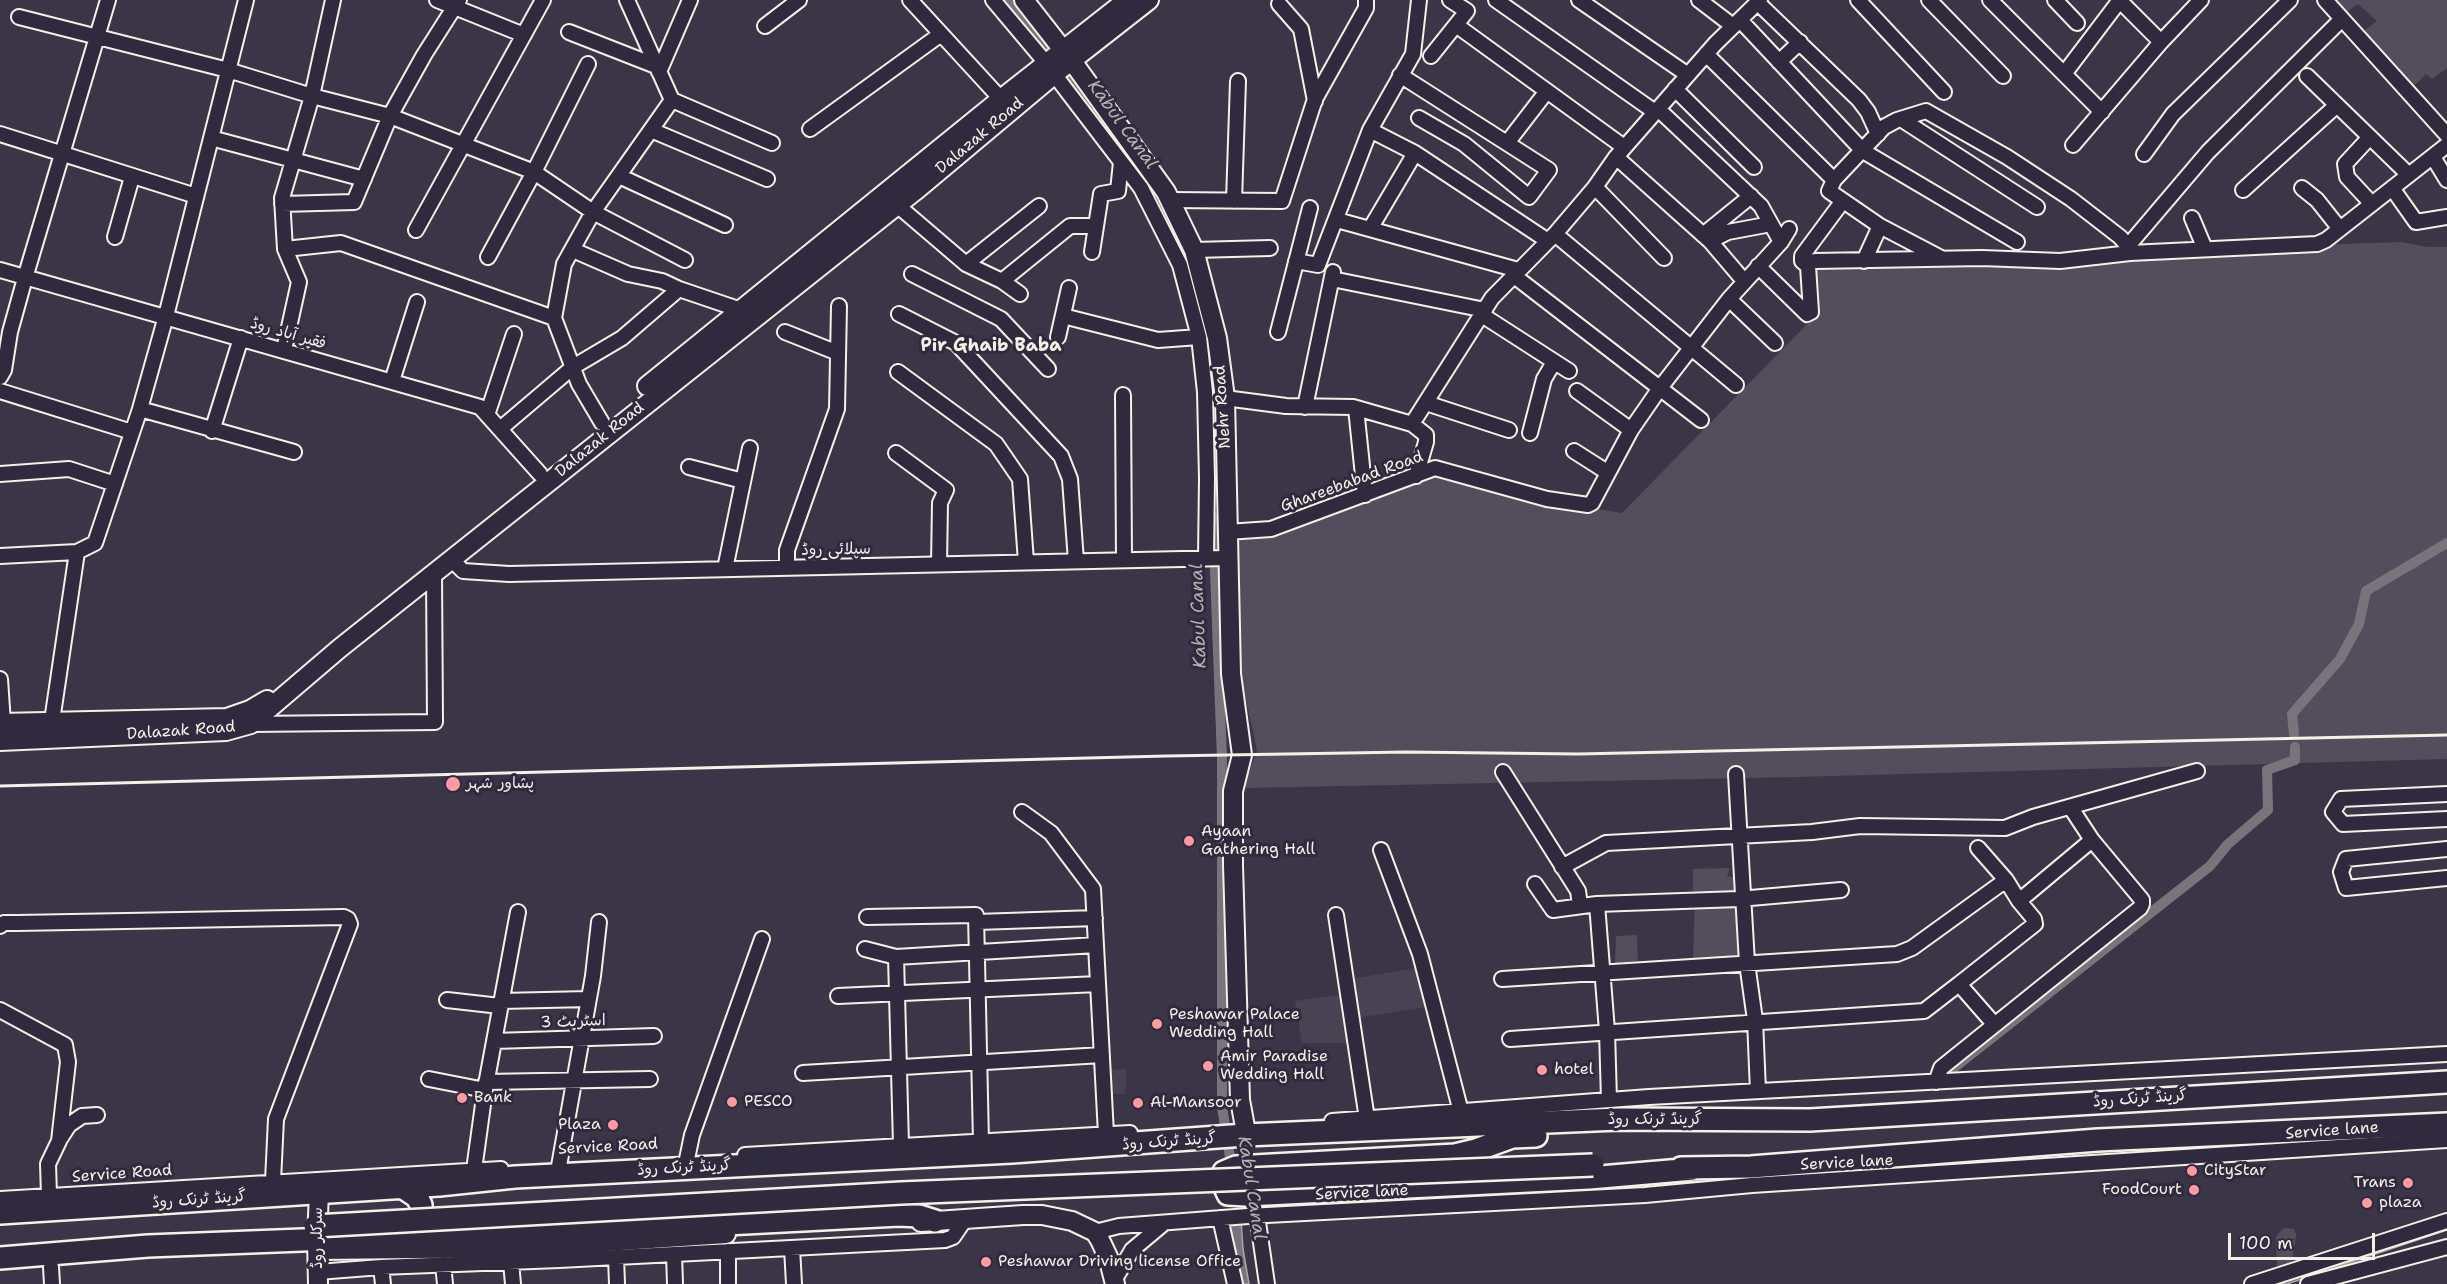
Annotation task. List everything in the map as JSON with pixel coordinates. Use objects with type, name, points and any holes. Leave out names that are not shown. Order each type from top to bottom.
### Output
[{"type":"highway","name":"گرینڈ ٹرنک روڈ","points":[[0,1213],[440,1185],[515,1177],[1012,1152],[1232,1132],[1576,1111],[1810,1120],[2447,1082]]},
{"type":"highway","points":[[1693,1169],[1419,1196],[1316,1202],[1234,1195],[1225,1191],[1222,1176],[1228,1170],[1236,1167],[1258,1165],[1455,1155],[1512,1137],[1734,1132],[1810,1120]]},
{"type":"highway","name":"گرینڈ ٹرنک روڈ","points":[[0,1245],[924,1192],[1593,1165],[1693,1169],[1751,1176],[2098,1140],[2447,1124]]},
{"type":"highway","points":[[440,1185],[434,1195],[430,1215],[436,1233],[444,1238]]},
{"type":"highway","points":[[402,1187],[417,1197],[421,1205],[421,1230],[413,1238]]},
{"type":"highway","points":[[0,1258],[148,1246],[317,1245],[413,1238],[899,1215],[919,1216],[935,1221]]},
{"type":"main road","name":"Nehr Road","points":[[1024,0],[1059,62],[1170,200],[1194,250],[1215,329],[1225,398],[1226,558],[1231,674],[1242,754],[1233,791],[1240,1100],[1232,1132]]},
{"type":"main road","name":"Dalazak Road","points":[[521,497],[540,474],[588,442],[602,423],[742,315],[897,205],[1127,0]]},
{"type":"main road","name":"Dalazak Road","points":[[57,727],[226,731],[252,724],[430,574],[448,556],[1001,99],[1149,0]]},
{"type":"main road","name":"Dalazak Road","points":[[1,729],[227,718],[250,710],[267,700],[430,574]]},
{"type":"main road","name":"سرکلر روڈ","points":[[318,1278],[319,1192]]},
{"type":"main road","points":[[317,1245],[515,1248],[1042,1215],[1072,1221],[1095,1232],[1104,1246],[1115,1282]]},
{"type":"street","points":[[0,377],[4,370],[5,330],[25,278],[108,0]]},
{"type":"street","points":[[0,556],[77,552],[95,543],[140,409],[166,316],[246,0]]},
{"type":"street","points":[[284,350],[299,282],[285,249],[282,198],[312,96],[333,0]]},
{"type":"street","points":[[437,0],[457,3],[524,35]]},
{"type":"street","points":[[416,230],[543,0]]},
{"type":"street","points":[[627,0],[672,100],[772,143]]},
{"type":"street","points":[[658,69],[690,0]]},
{"type":"street","points":[[765,26],[799,0]]},
{"type":"street","points":[[910,0],[1001,99]]},
{"type":"street","points":[[993,0],[1059,62],[1121,162],[1141,188],[1180,265],[1199,338],[1205,403],[1206,558]]},
{"type":"street","points":[[1170,200],[1282,201],[1315,101],[1366,8],[1366,0]]},
{"type":"street","points":[[1296,261],[1318,265],[1371,130],[1413,54],[1419,0]]},
{"type":"street","points":[[1431,56],[1467,11],[1450,0]]},
{"type":"street","points":[[1496,0],[1657,110],[1761,206],[1781,242]]},
{"type":"street","points":[[1579,0],[1688,75]]},
{"type":"street","points":[[1700,0],[1736,23],[1779,62],[1863,152],[2017,242]]},
{"type":"street","points":[[1858,0],[1944,92]]},
{"type":"street","points":[[1929,0],[2003,76]]},
{"type":"street","points":[[1990,0],[2102,112]]},
{"type":"street","points":[[2055,0],[2078,23]]},
{"type":"street","points":[[2064,74],[2120,0],[2161,42]]},
{"type":"street","points":[[2073,145],[2161,42],[2201,0]]},
{"type":"street","points":[[2144,154],[2174,114],[2290,0]]},
{"type":"street","points":[[1412,424],[1483,312],[1515,273],[1552,238],[1595,187],[1620,152],[1675,89],[1758,1],[1859,100],[1868,112],[1878,134]]},
{"type":"street","points":[[2326,1],[2447,135]]},
{"type":"street","points":[[282,204],[354,202],[390,116],[424,55],[457,3]]},
{"type":"street","points":[[1278,6],[1301,29],[1315,101]]},
{"type":"street","points":[[20,17],[228,70],[312,96],[390,116],[534,172],[593,212],[685,260]]},
{"type":"street","points":[[2129,250],[2208,152],[2342,19]]},
{"type":"street","points":[[1456,25],[1547,91],[1620,152],[1706,238],[1744,281]]},
{"type":"street","points":[[569,32],[658,69]]},
{"type":"street","points":[[810,129],[941,34]]},
{"type":"street","points":[[1779,62],[1800,42]]},
{"type":"street","points":[[1706,54],[1834,180]]},
{"type":"street","points":[[488,257],[588,64]]},
{"type":"street","points":[[1400,75],[1549,170],[1529,197],[1464,144],[1419,118]]},
{"type":"street","points":[[2307,76],[2409,175]]},
{"type":"street","points":[[1234,201],[1238,81]]},
{"type":"street","points":[[1675,89],[1754,167]]},
{"type":"street","points":[[1507,143],[1547,91]]},
{"type":"street","points":[[602,423],[579,384],[554,318],[564,264],[593,212],[672,100]]},
{"type":"street","points":[[2243,190],[2337,105]]},
{"type":"street","points":[[1942,259],[1880,226],[1829,191],[1834,180],[1863,152],[1884,127],[1926,111],[2071,199],[2129,250]]},
{"type":"street","points":[[1901,119],[2037,207]]},
{"type":"street","points":[[651,130],[767,179]]},
{"type":"street","points":[[1371,130],[1415,153],[1552,238],[1691,346],[1736,386]]},
{"type":"street","points":[[0,134],[196,196]]},
{"type":"street","points":[[2370,136],[2345,164],[2348,177],[2372,204]]},
{"type":"street","points":[[211,138],[364,179]]},
{"type":"street","points":[[1964,161],[1978,141]]},
{"type":"street","points":[[1758,266],[1807,314],[1811,312],[1808,266],[1810,262],[1815,261],[1982,258],[2060,261],[2129,250],[2317,244],[2340,229],[2447,145]]},
{"type":"street","points":[[1371,229],[1415,153]]},
{"type":"street","points":[[2433,156],[2447,180]]},
{"type":"street","points":[[1092,252],[1101,194],[1118,191],[1121,162]]},
{"type":"street","points":[[619,176],[725,225]]},
{"type":"street","points":[[115,237],[132,177]]},
{"type":"street","points":[[1595,187],[1664,258]]},
{"type":"street","points":[[2302,188],[2317,200],[2340,229]]},
{"type":"street","points":[[2392,188],[2416,222],[2447,217]]},
{"type":"street","points":[[1706,238],[1751,196]]},
{"type":"street","points":[[1808,266],[1802,261],[1802,256],[1842,202]]},
{"type":"street","points":[[897,205],[966,264],[1002,281],[1020,294]]},
{"type":"street","points":[[966,264],[1039,206]]},
{"type":"street","points":[[1278,332],[1310,208]]},
{"type":"street","points":[[2192,218],[2205,249]]},
{"type":"street","points":[[1337,220],[1515,273],[1701,420]]},
{"type":"street","points":[[1706,238],[1771,224]]},
{"type":"street","points":[[1002,281],[1070,226],[1096,226]]},
{"type":"street","points":[[1864,261],[1880,226]]},
{"type":"street","points":[[1574,451],[1607,472],[1631,430],[1691,346],[1744,281],[1781,242],[1789,229]]},
{"type":"street","points":[[285,249],[341,243],[554,318]]},
{"type":"street","points":[[1194,250],[1270,248]]},
{"type":"street","points":[[573,250],[628,274],[662,280],[742,315]]},
{"type":"street","name":"فقیر آباد روڈ","points":[[0,270],[480,407],[540,474]]},
{"type":"street","points":[[912,274],[1001,320],[1048,369]]},
{"type":"street","points":[[1305,407],[1333,274],[1483,312],[1569,371]]},
{"type":"street","points":[[1058,337],[1069,288]]},
{"type":"street","points":[[500,429],[573,367],[622,338],[679,289]]},
{"type":"street","points":[[1729,299],[1775,343]]},
{"type":"street","points":[[392,381],[417,302]]},
{"type":"street","points":[[787,567],[787,550],[837,409],[839,306]]},
{"type":"street","points":[[899,314],[956,344],[1061,456],[1070,479],[1076,561]]},
{"type":"street","points":[[1063,316],[1158,340],[1199,338]]},
{"type":"street","points":[[785,332],[838,353]]},
{"type":"street","points":[[487,415],[514,334]]},
{"type":"street","points":[[212,431],[241,338]]},
{"type":"street","points":[[1530,433],[1544,379],[1554,362]]},
{"type":"street","points":[[898,372],[996,444],[1020,479],[1026,562]]},
{"type":"street","points":[[0,391],[132,432]]},
{"type":"street","points":[[1576,391],[1631,430]]},
{"type":"street","points":[[1123,395],[1124,560]]},
{"type":"street","points":[[1225,398],[1305,407],[1356,408],[1412,424],[1426,435],[1416,476]]},
{"type":"street","points":[[1426,403],[1509,430]]},
{"type":"street","points":[[1356,408],[1365,495]]},
{"type":"street","points":[[140,409],[212,431],[294,452]]},
{"type":"street","points":[[725,569],[750,448]]},
{"type":"street","points":[[896,453],[946,490],[940,503],[939,564]]},
{"type":"street","points":[[688,467],[743,481]]},
{"type":"street","name":"Ghareebabad Road","points":[[1227,532],[1271,530],[1435,468],[1580,506],[1592,503],[1607,472]]},
{"type":"street","points":[[0,474],[69,469],[115,483]]},
{"type":"street","points":[[57,727],[77,552]]},
{"type":"street","name":"سپلائی روڈ","points":[[448,556],[463,571],[509,574],[1226,558]]},
{"type":"street","points":[[252,724],[435,722],[430,574]]},
{"type":"street","points":[[0,679],[1,729]]},
{"type":"street","points":[[1562,867],[1606,843],[1740,834],[1812,832],[1860,826],[2005,828],[2033,817],[2197,771]]},
{"type":"street","points":[[1503,772],[1578,891],[1580,905]]},
{"type":"street","points":[[1736,774],[1747,963],[1755,1020],[1758,1091]]},
{"type":"street","points":[[2447,794],[2341,799],[2333,812],[2343,824],[2447,819]]},
{"type":"street","points":[[1936,1082],[1941,1068],[2140,908],[2142,900],[2092,840],[2071,808]]},
{"type":"street","points":[[1022,812],[1051,833],[1093,889],[1106,1134]]},
{"type":"street","points":[[2019,901],[2092,840]]},
{"type":"street","points":[[1510,1039],[1755,1020],[1924,1011],[2033,927],[2034,919],[2006,880],[1978,849]]},
{"type":"street","points":[[2447,849],[2346,859],[2341,872],[2346,888],[2447,878]]},
{"type":"street","points":[[1381,850],[1420,954],[1461,1112]]},
{"type":"street","points":[[1502,979],[1897,954],[1912,948],[2006,880]]},
{"type":"street","points":[[1535,884],[1553,910],[1580,905],[1744,898],[1841,890]]},
{"type":"street","points":[[1597,904],[1607,1031],[1609,1100]]},
{"type":"street","points":[[474,1170],[486,1086],[518,912]]},
{"type":"street","points":[[867,917],[976,915],[981,1142]]},
{"type":"street","points":[[1336,915],[1367,1119]]},
{"type":"street","points":[[0,926],[4,923],[344,917],[348,919],[350,924],[276,1119],[273,1181]]},
{"type":"street","points":[[977,921],[1095,918]]},
{"type":"street","points":[[560,1166],[589,999],[599,922]]},
{"type":"street","points":[[687,1159],[692,1135],[762,939]]},
{"type":"street","points":[[865,949],[896,957],[1096,945]]},
{"type":"street","points":[[896,957],[902,1145]]},
{"type":"street","points":[[838,996],[1098,984]]},
{"type":"street","points":[[1959,984],[1994,1024]]},
{"type":"street","points":[[447,1000],[500,1004],[589,999]]},
{"type":"street","points":[[0,1010],[65,1045],[68,1062],[59,1141]]},
{"type":"street","name":"اسٹریٹ 3","points":[[494,1041],[654,1036]]},
{"type":"street","name":"Service Road","points":[[0,1199],[902,1145],[1106,1134],[1232,1132],[1461,1112],[1576,1111],[1609,1100],[2447,1054]]},
{"type":"street","points":[[802,1073],[1102,1055]]},
{"type":"street","points":[[429,1079],[486,1086],[575,1079],[650,1079]]},
{"type":"street","points":[[49,1196],[48,1164],[59,1141],[69,1125],[82,1116],[97,1115]]},
{"type":"street","points":[[2098,1140],[2101,1164]]},
{"type":"street","name":"Service lane","points":[[1419,1196],[1645,1195],[1751,1176],[2101,1164],[2447,1140]]},
{"type":"street","name":"Service lane","points":[[1095,1232],[1119,1226],[1252,1215],[1316,1202]]},
{"type":"street","points":[[1252,1215],[1268,1284]]},
{"type":"street","points":[[318,1278],[381,1267],[945,1240],[953,1237],[966,1218]]},
{"type":"street","points":[[1224,1218],[1235,1284]]},
{"type":"street","points":[[2252,1284],[2447,1221]]},
{"type":"street","points":[[1115,1282],[1132,1250],[1163,1224]]},
{"type":"street","points":[[2308,1284],[2447,1247]]},
{"type":"street","points":[[792,1248],[794,1284]]},
{"type":"street","points":[[728,1251],[728,1284]]},
{"type":"street","points":[[674,1254],[675,1284]]},
{"type":"street","points":[[616,1257],[617,1284]]},
{"type":"street","points":[[511,1262],[513,1284]]},
{"type":"street","points":[[443,1264],[445,1284]]},
{"type":"street","points":[[51,1266],[52,1284]]},
{"type":"street","points":[[381,1267],[383,1284]]},
{"type":"shaded area","points":[[2328,0],[2447,0],[2447,68],[2432,79],[2426,74],[2408,92],[2357,36],[2377,21],[2358,4],[2340,17]]},
{"type":"shaded area","points":[[2402,242],[2427,247],[2447,247],[2447,759],[1795,777],[1244,788],[1257,750],[1244,690],[1238,680],[1227,532],[1271,529],[1435,468],[1580,506],[1622,513],[1815,316],[1810,262]]},
{"type":"shaded area","points":[[1730,868],[1727,876],[1737,878],[1737,892],[1693,891],[1693,869]]},
{"type":"shaded area","points":[[1739,899],[1747,954],[1693,960],[1695,900]]},
{"type":"shaded area","points":[[1637,935],[1638,961],[1615,964],[1616,936]]},
{"type":"shaded area","points":[[1417,968],[1427,1007],[1357,1018],[1351,979]]},
{"type":"shaded area","points":[[1346,994],[1353,1043],[1302,1043],[1295,1001]]},
{"type":"shaded area","points":[[1126,1069],[1125,1094],[1110,1094],[1109,1070]]},
{"type":"shaded area","points":[[1241,1220],[1249,1284],[1240,1284],[1226,1221]]},
{"type":"shaded area","points":[[2447,1220],[2447,1230],[2287,1284],[2261,1284]]},
{"type":"shaded area","points":[[2282,1229],[2294,1229],[2296,1235],[2292,1261],[2277,1266],[2276,1237]]},
{"type":"waterway","name":"Kabul Canal","points":[[1010,0],[1142,178]]},
{"type":"waterway","name":"Kabul Canal","points":[[1213,517],[1222,759],[1222,1107],[1232,1170]]},
{"type":"waterway","points":[[2294,734],[2292,714],[2340,659],[2359,624],[2366,591],[2447,543]]},
{"type":"waterway","points":[[1946,1074],[2210,866],[2228,844],[2268,810],[2267,770],[2295,760],[2295,747]]},
{"type":"railway","points":[[0,786],[1166,756],[1407,752],[1578,754],[2447,735]]},
{"type":"place","name":"پشاور شہر","points":[[453,784]]},
{"type":"place","name":"Ayaan Gathering Hall","points":[[1189,841]]},
{"type":"place","name":"Peshawar Palace Wedding Hall","points":[[1157,1024]]},
{"type":"place","name":"Amir Paradise Wedding Hall","points":[[1208,1066]]},
{"type":"place","name":"hotel","points":[[1542,1070]]},
{"type":"place","name":"Bank","points":[[462,1098]]},
{"type":"place","name":"PESCO","points":[[732,1102]]},
{"type":"place","name":"Al-Mansoor","points":[[1138,1103]]},
{"type":"place","name":"Plaza","points":[[613,1125]]},
{"type":"place","name":"CityStar","points":[[2192,1171]]},
{"type":"place","name":"Trans","points":[[2408,1183]]},
{"type":"place","name":"FoodCourt","points":[[2194,1190]]},
{"type":"place","name":"plaza","points":[[2367,1203]]},
{"type":"place","name":"Peshawar Driving license Office","points":[[986,1262]]},
{"type":"district","name":"Pir Ghaib Baba","points":[[991,346]]}]
